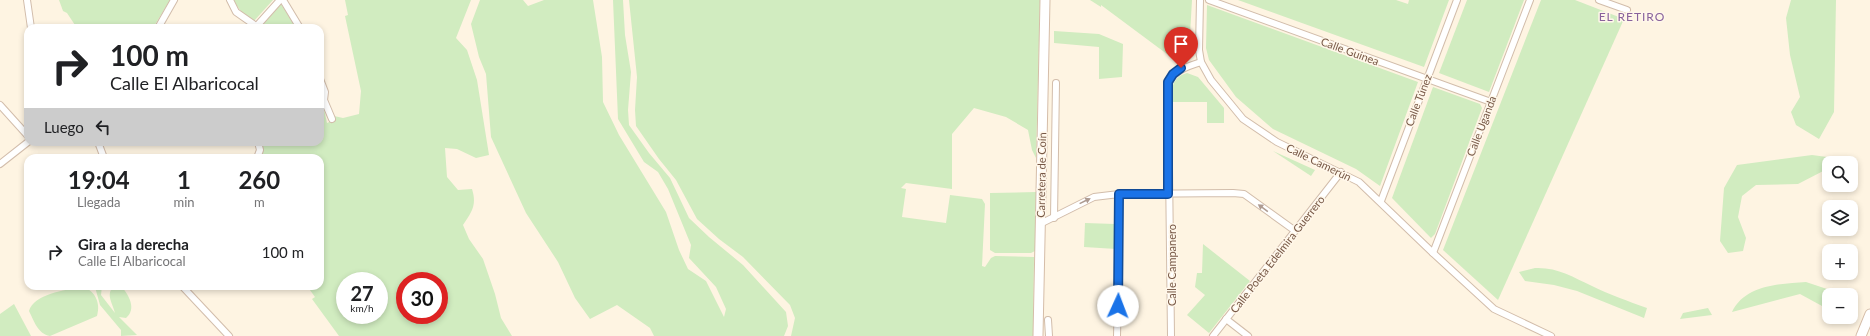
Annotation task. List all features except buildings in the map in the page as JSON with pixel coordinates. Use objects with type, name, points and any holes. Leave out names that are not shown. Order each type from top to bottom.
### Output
[{"type":"street","points":[[26,0],[30,24]]},
{"type":"street","points":[[160,24],[174,0]]},
{"type":"street","points":[[230,0],[236,12],[251,24]]},
{"type":"street","points":[[258,24],[280,0]]},
{"type":"street","points":[[283,0],[298,24]]},
{"type":"street","name":"Carretera de Coín","points":[[1038,336],[1045,0]]},
{"type":"street","points":[[1200,0],[1199,50],[1201,62]]},
{"type":"street","name":"Calle Guinea","points":[[1209,0],[1491,102]]},
{"type":"street","name":"Calle Túnez","points":[[1381,201],[1456,0]]},
{"type":"street","name":"Calle Uganda","points":[[1433,253],[1530,0]]},
{"type":"street","points":[[1599,0],[1627,10]]},
{"type":"street","name":"Calle Camerún","points":[[1201,62],[1211,80],[1243,119],[1277,142],[1360,182],[1433,253],[1494,309],[1551,336]]},
{"type":"street","name":"Calle Campanero","points":[[1171,336],[1170,215],[1168,194],[1168,82],[1173,74],[1181,68],[1201,62]]},
{"type":"street","points":[[1054,218],[1056,83]]},
{"type":"street","points":[[324,89],[324,100],[332,119]]},
{"type":"street","points":[[0,105],[24,132]]},
{"type":"street","points":[[0,164],[24,145]]},
{"type":"street","name":"Calle Poeta Edelmira Guerrero","points":[[1213,336],[1294,230],[1341,172]]},
{"type":"street","points":[[1040,224],[1094,197],[1119,194],[1233,193],[1244,194],[1294,230]]},
{"type":"street","points":[[1116,336],[1119,262],[1119,194]]},
{"type":"street","points":[[186,290],[229,336]]},
{"type":"street","points":[[1861,336],[1870,314]]},
{"type":"street","points":[[1226,319],[1248,336]]},
{"type":"street","points":[[1048,320],[1048,336]]},
{"type":"green space","points":[[59,0],[170,0],[155,24],[74,24],[67,13],[63,11]]},
{"type":"green space","points":[[233,0],[273,0],[253,22],[240,10]]},
{"type":"green space","points":[[345,0],[471,0],[456,38],[467,50],[477,80],[489,155],[476,158],[457,149],[445,148],[447,177],[458,190],[472,189],[474,200],[473,208],[463,225],[469,239],[483,259],[495,294],[501,318],[512,336],[339,336],[312,299],[315,297],[310,290],[324,290],[324,154],[262,154],[262,146],[324,146],[324,109],[327,123],[334,120],[334,116],[343,118],[359,114],[361,91],[345,16],[348,15]]},
{"type":"green space","points":[[480,0],[523,0],[528,6],[544,0],[593,0],[602,57],[603,102],[619,135],[666,212],[679,250],[688,269],[706,281],[724,317],[726,309],[716,287],[689,258],[691,245],[668,189],[658,172],[644,162],[618,119],[613,0],[623,0],[625,35],[631,72],[628,110],[629,125],[649,153],[670,178],[689,218],[709,237],[743,265],[786,312],[788,326],[784,336],[654,336],[650,328],[617,305],[590,319],[575,298],[558,262],[526,213],[491,137],[486,74],[479,57],[471,24]]},
{"type":"green space","points":[[629,0],[1040,0],[1036,158],[1032,150],[1028,130],[1006,117],[974,108],[952,134],[952,189],[906,183],[901,188],[906,189],[902,217],[946,223],[950,195],[982,199],[985,204],[982,266],[985,267],[991,258],[995,256],[1034,257],[1033,336],[791,336],[795,318],[790,305],[743,257],[719,239],[697,219],[676,180],[636,126],[635,110],[637,77]]},
{"type":"green space","points":[[1090,0],[1192,0],[1189,52],[1179,63],[1101,5],[1101,7]]},
{"type":"green space","points":[[1238,0],[1396,0],[1408,4],[1409,0],[1449,0],[1424,67]]},
{"type":"green space","points":[[1467,0],[1524,0],[1489,92],[1439,73]]},
{"type":"green space","points":[[1541,0],[1575,0],[1624,19],[1498,300],[1443,250]]},
{"type":"green space","points":[[1791,0],[1836,0],[1834,112],[1819,139],[1796,125],[1791,112],[1800,97],[1790,55],[1786,18]]},
{"type":"green space","points":[[281,4],[294,24],[264,24]]},
{"type":"green space","points":[[1207,5],[1418,82],[1380,186],[1356,169],[1273,129],[1236,97],[1209,60],[1206,48]]},
{"type":"green space","points":[[1054,31],[1099,34],[1123,44],[1122,77],[1099,79],[1099,47],[1054,43]]},
{"type":"green space","points":[[1187,73],[1198,77],[1224,108],[1224,123],[1207,123],[1207,102],[1171,102],[1173,84],[1178,78]]},
{"type":"green space","points":[[1433,87],[1480,104],[1482,108],[1435,234],[1431,238],[1392,198]]},
{"type":"green space","points":[[1273,151],[1315,170],[1311,176]]},
{"type":"green space","points":[[1812,155],[1822,156],[1822,172],[1798,184],[1756,185],[1742,196],[1738,217],[1746,238],[1743,251],[1728,253],[1720,241],[1724,188],[1737,165]]},
{"type":"green space","points":[[1036,192],[1035,251],[1031,253],[995,253],[990,250],[990,193]]},
{"type":"green space","points":[[1085,223],[1115,224],[1116,249],[1084,247]]},
{"type":"green space","points":[[1203,244],[1250,281],[1209,333],[1187,315],[1205,295],[1195,287],[1197,273],[1202,273]]},
{"type":"green space","points":[[1535,268],[1551,269],[1565,273],[1619,298],[1647,308],[1644,318],[1577,291],[1554,285],[1525,281],[1519,272]]},
{"type":"green space","points":[[1806,282],[1824,288],[1822,288],[1822,306],[1800,294],[1732,312],[1745,296],[1754,291],[1774,285]]},
{"type":"green space","points":[[67,290],[89,290],[96,297],[98,306],[97,316],[50,336],[46,335],[39,330],[29,311],[37,300],[51,294]]},
{"type":"green space","points":[[96,290],[102,290],[101,295],[115,313],[110,299],[111,290],[124,290],[131,302],[131,310],[126,318],[119,317],[137,335],[121,336],[121,330],[100,305]]},
{"type":"green space","points":[[14,304],[31,336],[0,336],[0,314]]},
{"type":"green space","points":[[1708,308],[1712,315],[1680,319],[1683,313]]},
{"type":"district","name":"EL RETIRO","points":[[1632,16]]},
{"type":"route","points":[[1118,306],[1119,194],[1168,194],[1168,82],[1173,74],[1181,68]]}]
